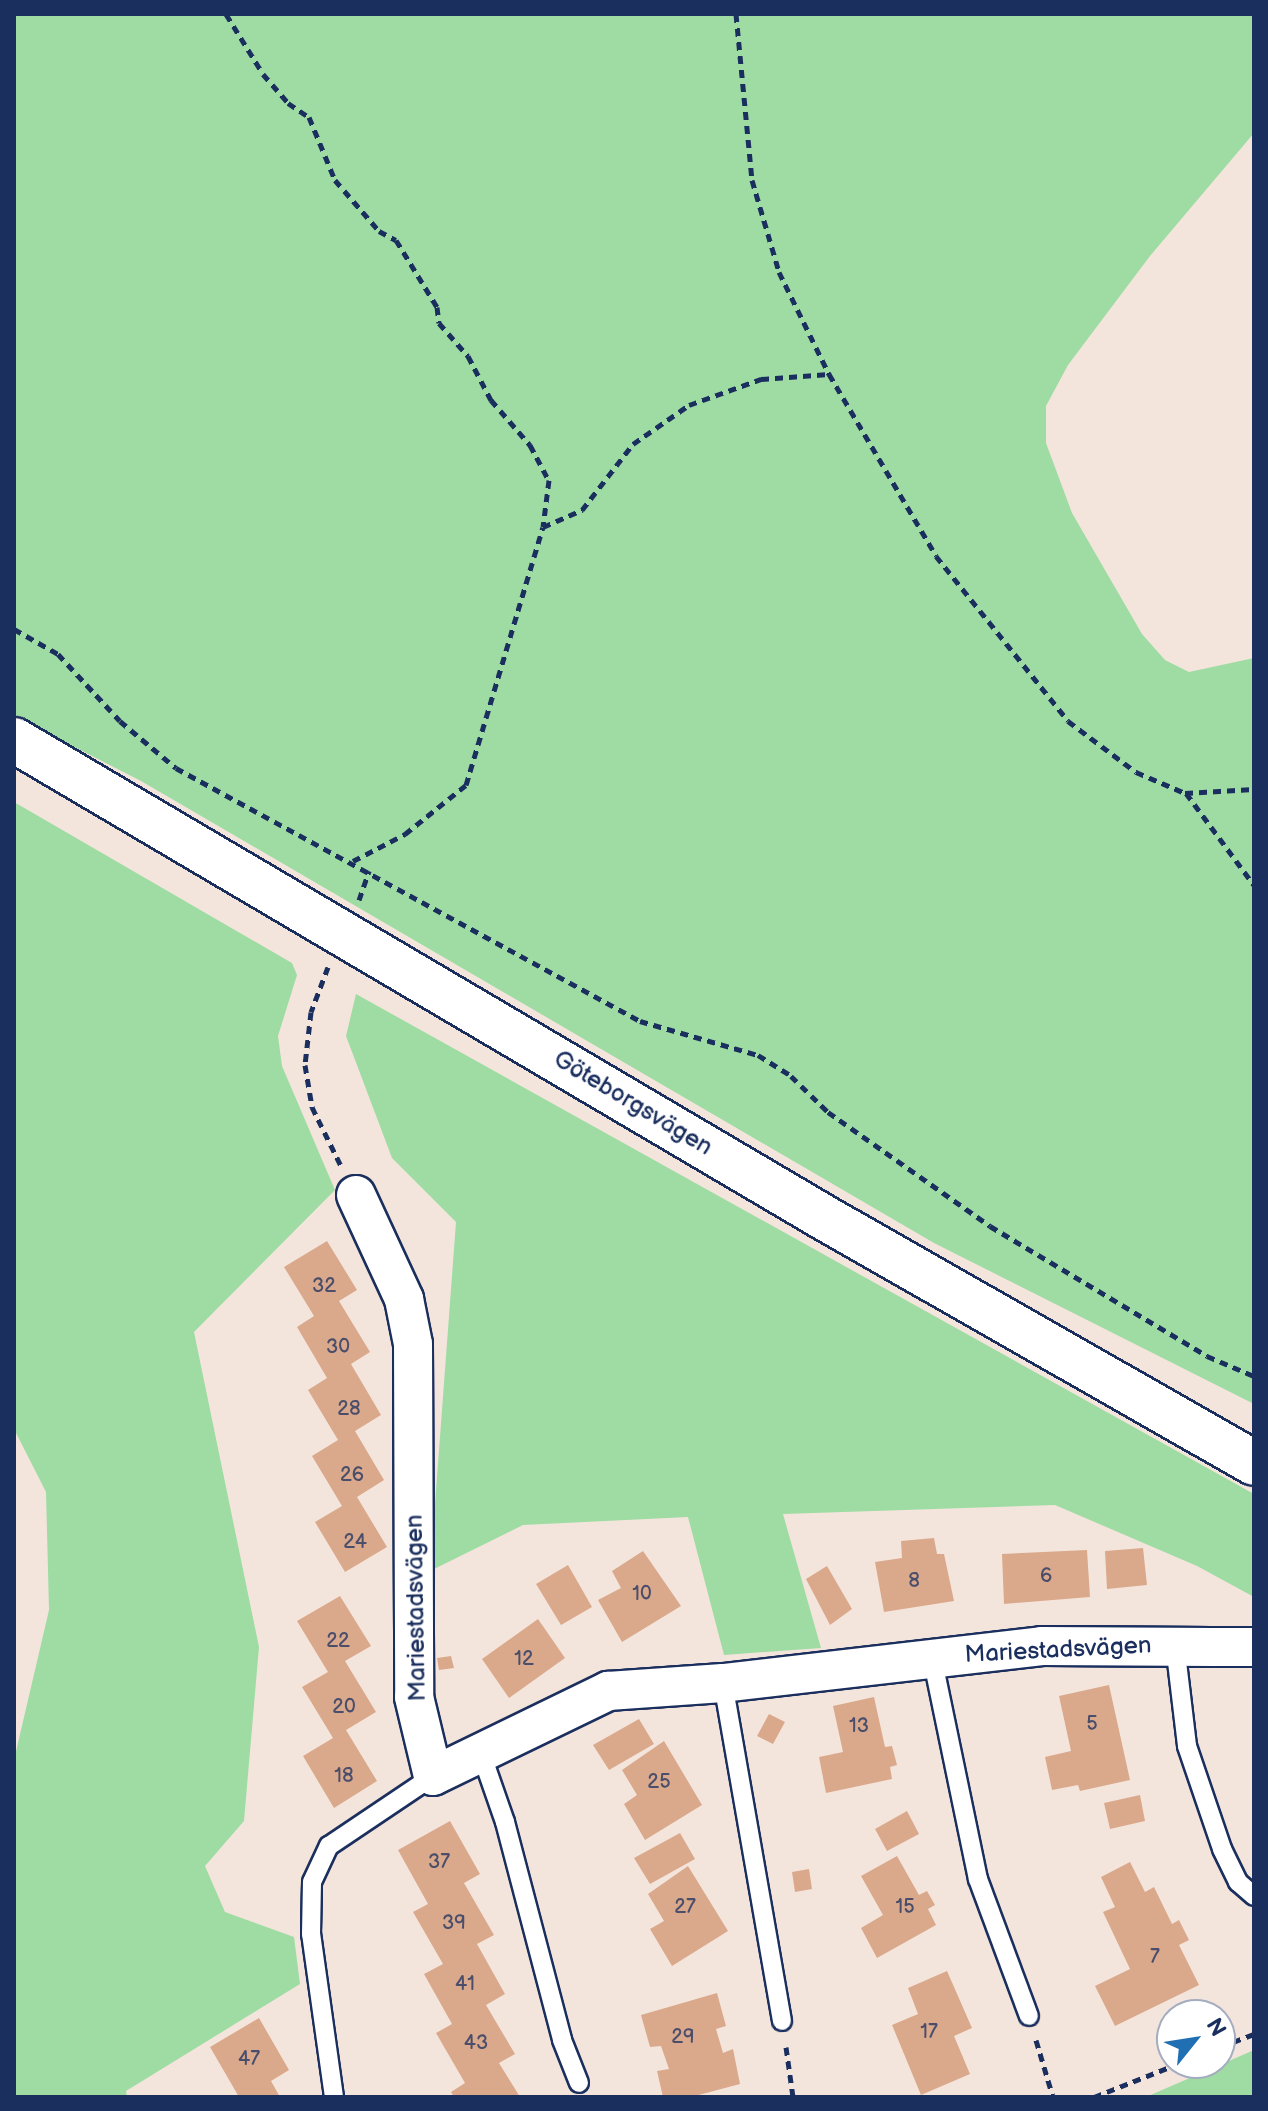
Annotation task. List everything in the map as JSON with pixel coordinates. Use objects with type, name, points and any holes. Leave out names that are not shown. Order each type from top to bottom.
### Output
[{"type":"street","name":"Göteborgsvägen","points":[[14,740],[347,933],[864,1240],[1254,1463]]},
{"type":"street","name":"Mariestadsvägen","points":[[356,1195],[404,1299],[413,1344],[414,1697],[433,1776],[608,1691],[723,1683],[1042,1646],[1254,1647]]},
{"type":"lane","points":[[1175,1645],[1187,1746],[1222,1849],[1238,1882],[1254,1896]]},
{"type":"lane","points":[[932,1657],[978,1879],[1029,2016]]},
{"type":"lane","points":[[723,1683],[782,2021]]},
{"type":"lane","points":[[481,1753],[505,1822],[562,2040],[579,2083]]},
{"type":"lane","points":[[334,2097],[311,1934],[312,1882],[329,1846],[433,1776]]},
{"type":"path","points":[[226,14],[263,74],[288,103],[309,117],[335,180],[379,231],[396,240],[437,307],[439,323],[468,356],[491,400],[530,445],[549,480],[543,527],[466,785],[405,834],[352,861]]},
{"type":"path","points":[[736,14],[752,180],[779,272],[829,374],[936,556],[1068,721],[1136,772],[1185,793],[1254,789]]},
{"type":"path","points":[[543,527],[582,510],[633,444],[689,405],[761,379],[829,374]]},
{"type":"path","points":[[14,629],[58,654],[120,721],[176,768],[352,861],[640,1021],[758,1055],[791,1076],[828,1112],[990,1226],[1207,1356],[1254,1376]]},
{"type":"path","points":[[1185,793],[1254,885]]},
{"type":"path","points":[[356,1195],[312,1107],[305,1065],[311,1012],[347,933],[369,871]]},
{"type":"path","points":[[1029,2016],[1053,2097]]},
{"type":"path","points":[[782,2021],[793,2097]]},
{"type":"path","points":[[1094,2097],[1156,2072]]},
{"type":"green space","points":[[14,14],[1254,14],[1254,133],[1150,256],[1068,365],[1046,406],[1046,443],[1072,513],[1142,634],[1165,660],[1189,672],[1254,658],[1254,1404],[934,1243],[141,781],[14,716]]},
{"type":"green space","points":[[14,802],[292,963],[297,975],[278,1036],[282,1066],[335,1190],[194,1332],[259,1647],[244,1821],[205,1866],[225,1912],[294,1937],[300,1984],[126,2091],[127,2097],[14,2097],[14,1760],[49,1610],[46,1492],[14,1429]]},
{"type":"green space","points":[[356,994],[1254,1494],[1254,1597],[1197,1566],[1055,1505],[783,1514],[821,1648],[724,1655],[688,1517],[523,1525],[430,1571],[456,1222],[392,1158],[346,1036]]},
{"type":"green space","points":[[1254,2050],[1254,2097],[1146,2097],[1187,2079],[1236,2079],[1236,2058]]},
{"type":"building","points":[[327,1241],[357,1290],[339,1301],[370,1352],[351,1364],[381,1415],[355,1431],[384,1480],[357,1497],[387,1547],[345,1572],[315,1522],[342,1506],[312,1456],[338,1440],[308,1390],[327,1378],[297,1327],[314,1316],[284,1267]]},
{"type":"building","points":[[934,1538],[937,1554],[944,1554],[954,1601],[884,1612],[875,1562],[902,1558],[901,1541]]},
{"type":"building","points":[[1143,1548],[1147,1585],[1107,1589],[1105,1551]]},
{"type":"building","points":[[1087,1550],[1090,1597],[1004,1604],[1002,1554]]},
{"type":"building","points":[[643,1551],[681,1606],[622,1642],[598,1600],[621,1588],[612,1571]]},
{"type":"building","points":[[568,1565],[592,1607],[561,1625],[536,1584]]},
{"type":"building","points":[[827,1566],[852,1609],[830,1625],[806,1579]]},
{"type":"building","points":[[340,1596],[371,1646],[345,1661],[376,1712],[346,1730],[377,1781],[334,1808],[303,1756],[333,1738],[302,1687],[328,1672],[297,1621]]},
{"type":"building","points":[[538,1619],[565,1658],[509,1698],[482,1659]]},
{"type":"building","points":[[451,1656],[454,1668],[439,1670],[437,1658]]},
{"type":"building","points":[[1109,1685],[1130,1780],[1080,1791],[1078,1785],[1052,1790],[1045,1757],[1071,1751],[1059,1696]]},
{"type":"building","points":[[874,1697],[885,1747],[892,1746],[897,1765],[890,1767],[892,1779],[826,1793],[819,1757],[843,1752],[833,1706]]},
{"type":"building","points":[[769,1714],[785,1722],[773,1744],[757,1736]]},
{"type":"building","points":[[639,1719],[654,1744],[609,1770],[593,1745]]},
{"type":"building","points":[[664,1741],[702,1805],[645,1840],[624,1804],[637,1795],[622,1770]]},
{"type":"building","points":[[1140,1795],[1145,1821],[1110,1829],[1104,1803]]},
{"type":"building","points":[[907,1811],[919,1834],[887,1851],[875,1829]]},
{"type":"building","points":[[450,1821],[480,1874],[464,1883],[494,1935],[477,1944],[505,1994],[486,2005],[515,2054],[499,2063],[520,2097],[454,2097],[451,2092],[465,2083],[436,2033],[452,2024],[424,1974],[443,1964],[413,1912],[428,1904],[398,1850]]},
{"type":"building","points":[[680,1833],[695,1859],[650,1884],[634,1858]]},
{"type":"building","points":[[897,1856],[919,1895],[927,1891],[935,1905],[928,1909],[936,1925],[877,1958],[861,1928],[883,1915],[861,1876]]},
{"type":"building","points":[[1130,1862],[1145,1892],[1154,1887],[1172,1924],[1179,1920],[1189,1940],[1179,1945],[1199,1985],[1170,1999],[1156,1999],[1156,2006],[1115,2026],[1095,1986],[1130,1969],[1103,1912],[1115,1907],[1101,1877]]},
{"type":"building","points":[[688,1866],[728,1931],[672,1966],[650,1929],[664,1921],[648,1894]]},
{"type":"building","points":[[809,1869],[812,1889],[795,1892],[792,1872]]},
{"type":"building","points":[[947,1971],[972,2028],[954,2036],[970,2074],[921,2095],[892,2025],[918,2014],[908,1988]]},
{"type":"building","points":[[717,1993],[726,2026],[716,2029],[723,2053],[733,2049],[740,2084],[691,2097],[663,2097],[657,2071],[669,2069],[661,2046],[650,2047],[641,2015]]},
{"type":"building","points":[[259,2018],[289,2070],[271,2081],[280,2097],[239,2097],[210,2047]]}]
